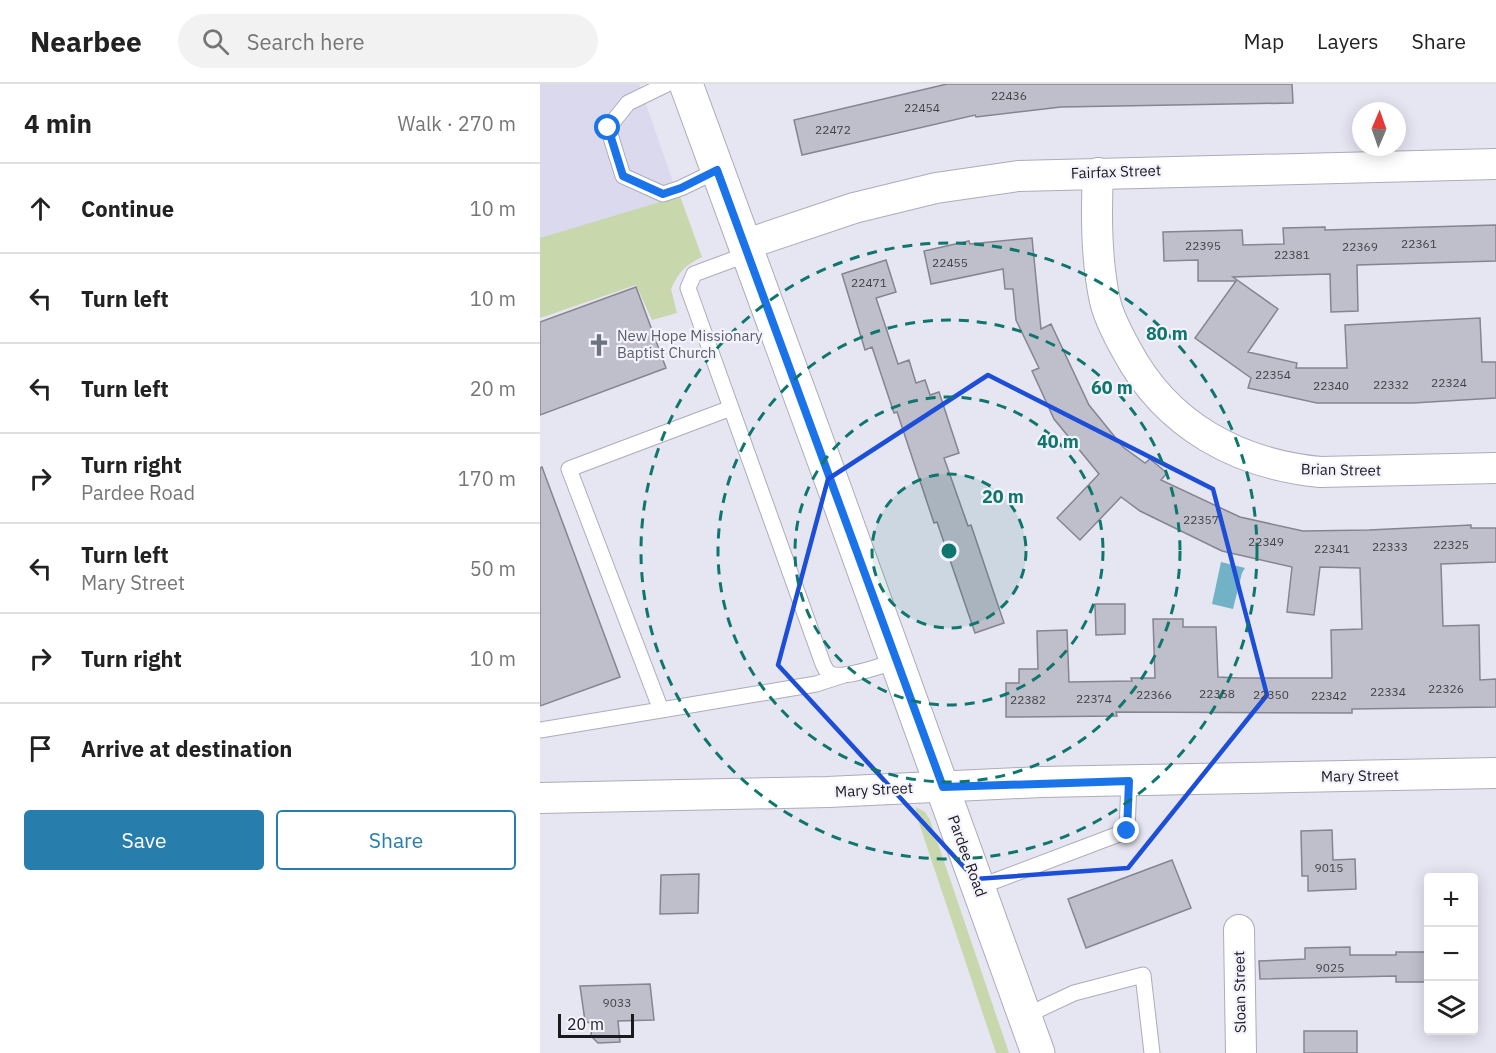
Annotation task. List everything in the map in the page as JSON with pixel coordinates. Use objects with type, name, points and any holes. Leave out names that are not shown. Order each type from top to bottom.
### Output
[{"type":"main road","name":"Pardee Road","points":[[686,84],[1038,1053]]},
{"type":"street","name":"Fairfax Street","points":[[746,249],[854,208],[936,188],[1018,176],[1098,172],[1496,164]]},
{"type":"street","name":"Brian Street","points":[[1098,172],[1100,260],[1105,301],[1115,330],[1134,366],[1160,398],[1190,426],[1240,454],[1296,470],[1320,472],[1496,468]]},
{"type":"street","name":"Mary Street","points":[[540,798],[1496,773]]},
{"type":"street","name":"Sloan Street","points":[[1239,930],[1241,1053]]},
{"type":"lane","points":[[667,84],[627,103],[608,128],[623,176],[663,194],[681,188],[717,170]]},
{"type":"lane","points":[[746,249],[694,274],[688,288],[823,664],[831,674],[844,675]]},
{"type":"lane","points":[[661,710],[569,469],[731,408]]},
{"type":"lane","points":[[540,730],[816,684],[897,661]]},
{"type":"lane","points":[[978,886],[1127,831],[1129,781]]},
{"type":"lane","points":[[1025,1016],[1074,993],[1143,975],[1152,1053]]},
{"type":"highlighted area","points":[[988,375],[1213,489],[1267,695],[1128,868],[975,879],[778,665],[828,479]]},
{"type":"shaded area","points":[[540,84],[639,84],[698,254],[540,257]]},
{"type":"green space","points":[[680,196],[702,257],[683,270],[671,289],[677,313],[652,320],[636,285],[540,318],[540,238]]},
{"type":"green space","points":[[916,807],[925,812],[930,820],[1009,1053],[996,1053],[916,814]]},
{"type":"water","points":[[1221,562],[1245,568],[1233,609],[1212,604]]},
{"type":"building","points":[[947,84],[1292,84],[1293,103],[1061,107],[976,117],[975,115],[802,155],[794,120]]},
{"type":"building","points":[[1496,225],[1496,261],[1357,265],[1358,311],[1331,312],[1330,274],[1233,277],[1278,309],[1248,352],[1297,363],[1296,368],[1347,368],[1345,325],[1480,318],[1482,362],[1496,362],[1496,398],[1413,403],[1317,403],[1248,388],[1251,378],[1195,338],[1236,281],[1198,281],[1198,260],[1164,261],[1163,232],[1242,230],[1243,245],[1284,244],[1283,228],[1325,227],[1325,230]]},
{"type":"building","points":[[1032,238],[1041,329],[1051,324],[1089,405],[1123,447],[1145,463],[1150,459],[1167,473],[1161,480],[1240,517],[1303,531],[1471,525],[1471,528],[1496,528],[1496,562],[1441,564],[1443,626],[1479,625],[1480,680],[1496,679],[1496,707],[1352,709],[1352,713],[1116,712],[1117,716],[1006,717],[1006,683],[1019,683],[1019,669],[1038,669],[1037,631],[1067,630],[1069,682],[1132,681],[1131,678],[1155,678],[1153,619],[1183,619],[1183,627],[1216,627],[1218,677],[1332,678],[1331,630],[1362,629],[1360,568],[1320,567],[1314,615],[1287,612],[1292,567],[1222,551],[1140,511],[1121,497],[1080,540],[1057,518],[1099,474],[1054,419],[1032,371],[1039,368],[1016,320],[1013,289],[1005,289],[1003,269],[931,284],[924,251],[969,241],[970,244]]},
{"type":"building","points":[[886,260],[896,292],[876,298],[898,364],[909,360],[916,383],[925,380],[930,395],[939,392],[959,453],[944,458],[968,526],[971,525],[1004,623],[975,633],[937,522],[934,523],[897,412],[894,413],[872,347],[865,350],[842,274]]},
{"type":"building","name":"New Hope Missionary Baptist Church","points":[[636,287],[666,368],[540,415],[540,322]]},
{"type":"building","points":[[542,467],[620,677],[540,706],[540,468]]},
{"type":"building","points":[[1095,604],[1125,604],[1125,634],[1096,635]]},
{"type":"building","points":[[1332,830],[1333,860],[1355,859],[1356,889],[1308,891],[1308,876],[1302,876],[1301,831]]},
{"type":"building","points":[[1172,860],[1191,908],[1086,948],[1068,899]]},
{"type":"building","points":[[699,874],[698,913],[660,914],[661,875]]},
{"type":"building","points":[[1350,947],[1350,955],[1396,955],[1396,952],[1424,952],[1424,982],[1396,982],[1396,976],[1260,979],[1259,961],[1305,959],[1305,948]]},
{"type":"building","points":[[650,984],[654,1020],[618,1021],[620,1042],[598,1043],[591,1036],[592,1024],[585,1021],[580,986]]},
{"type":"building","points":[[1304,1031],[1357,1031],[1357,1053],[1304,1053]]},
{"type":"place","name":"New Hope Missionary Baptist Church","points":[[599,345]]},
{"type":"route","points":[[608,128],[623,176],[663,194],[681,188],[717,170],[943,787],[1041,782],[1129,781],[1127,831]]}]
